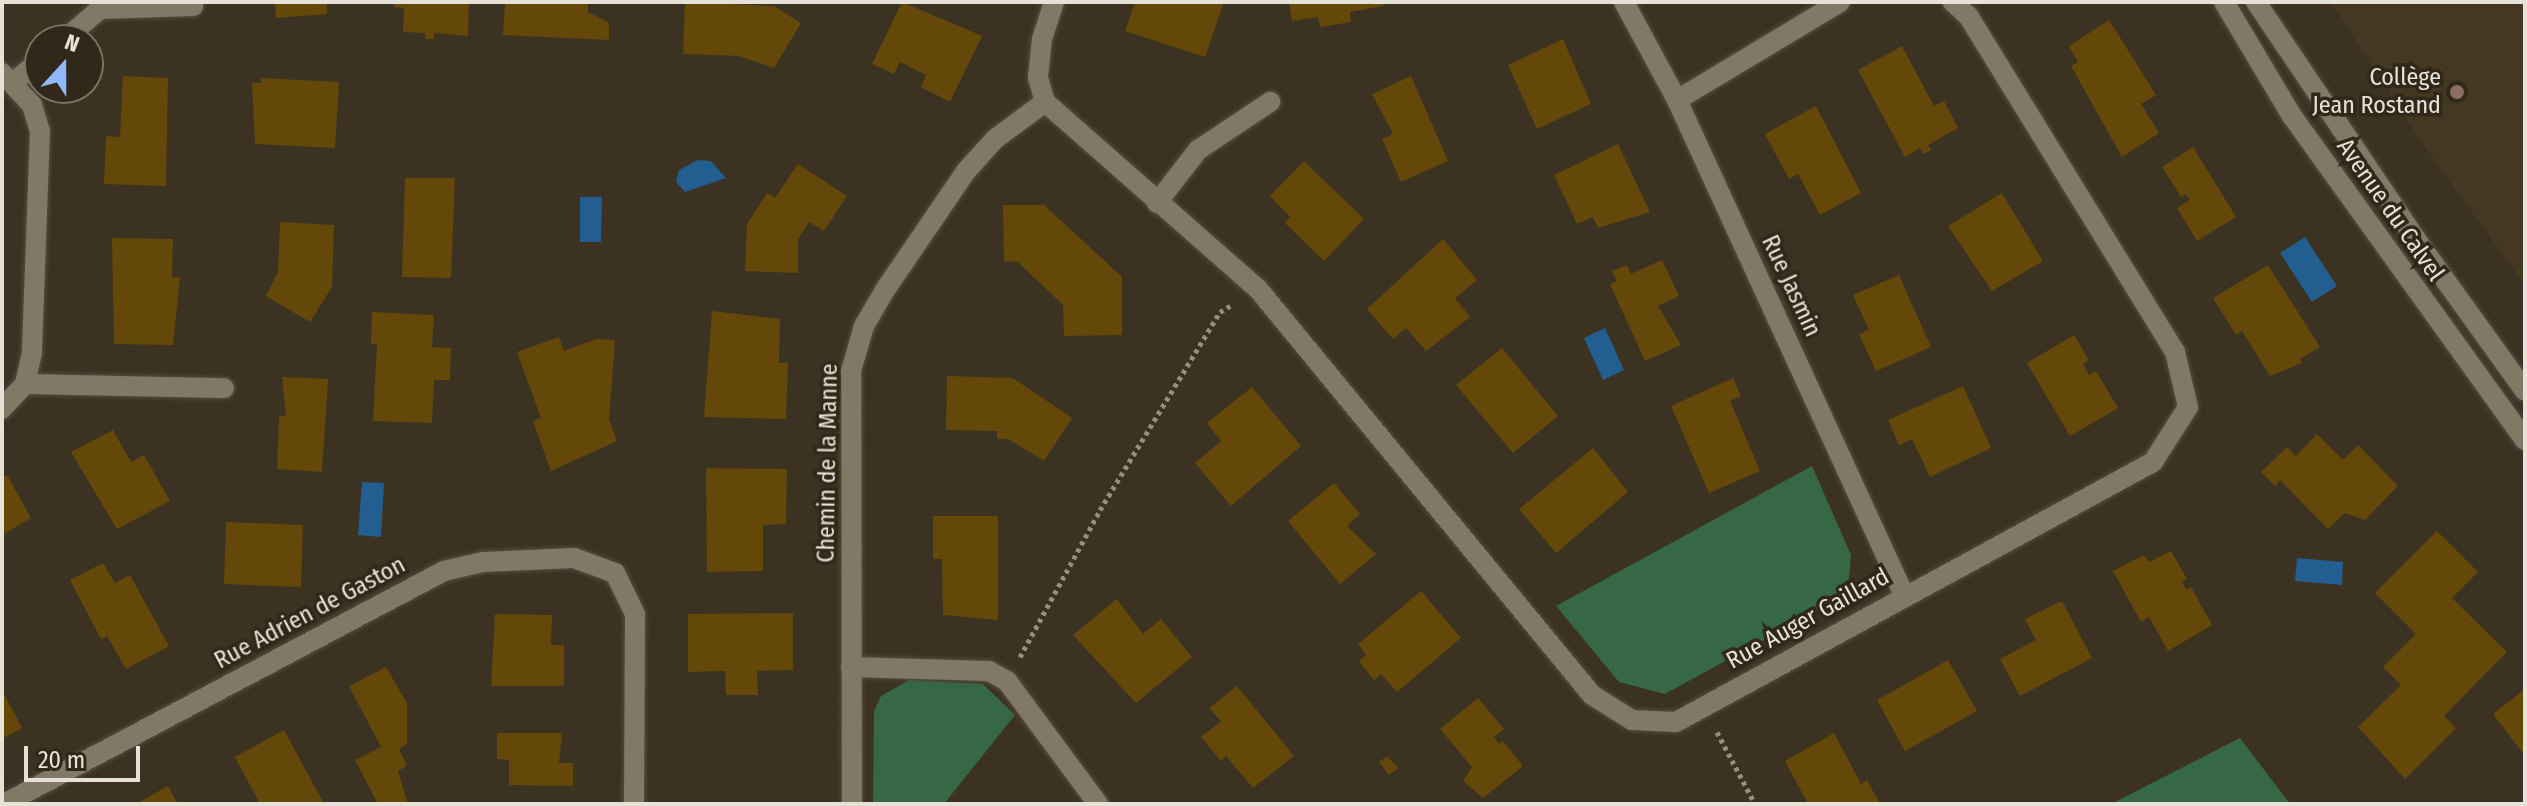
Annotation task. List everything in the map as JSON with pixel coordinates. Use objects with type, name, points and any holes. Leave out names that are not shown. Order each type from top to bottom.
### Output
[{"type":"street","points":[[81,24],[100,6],[193,6],[193,2]]},
{"type":"street","points":[[1045,102],[1038,77],[1042,39],[1054,2]]},
{"type":"street","name":"Rue Jasmin","points":[[1624,2],[1677,100],[1904,595]]},
{"type":"street","points":[[1677,100],[1840,2]]},
{"type":"street","name":"Rue Auger Gaillard","points":[[1045,102],[1258,289],[1592,695],[1632,720],[1676,722],[2153,462],[2188,407],[2175,352],[1968,16],[1953,2]]},
{"type":"street","name":"Avenue du Calvel","points":[[2224,2],[2292,116],[2525,440]]},
{"type":"street","name":"Avenue du Calvel","points":[[2256,2],[2406,226],[2525,391]]},
{"type":"street","points":[[2,409],[25,384],[32,353],[40,131],[32,105],[8,78]]},
{"type":"street","name":"Chemin de la Manne","points":[[852,804],[851,371],[864,326],[967,170],[995,139],[1045,102]]},
{"type":"street","points":[[1157,203],[1198,150],[1270,102]]},
{"type":"street","points":[[25,384],[224,388]]},
{"type":"street","name":"Rue Adrien de Gaston","points":[[4,804],[444,571],[483,562],[574,558],[615,573],[635,614],[634,804]]},
{"type":"street","points":[[851,667],[967,667],[1007,681],[1098,804]]},
{"type":"path","points":[[1007,681],[1100,510],[1220,312],[1258,289]]},
{"type":"path","points":[[1703,707],[1755,804]]},
{"type":"shaded area","name":"Collège Jean Rostand","points":[[2331,2],[2525,2],[2525,285],[2424,146]]},
{"type":"green space","points":[[1812,466],[1851,555],[1849,578],[1833,602],[1665,694],[1619,682],[1556,606]]},
{"type":"green space","points":[[909,680],[983,684],[1015,715],[944,804],[873,804],[874,711],[881,696]]},
{"type":"green space","points":[[2240,738],[2290,804],[2111,804]]},
{"type":"water","points":[[698,160],[711,161],[726,178],[685,192],[676,182],[679,170]]},
{"type":"water","points":[[580,197],[602,197],[601,242],[580,242]]},
{"type":"water","points":[[2305,237],[2337,286],[2312,302],[2280,253]]},
{"type":"water","points":[[1605,328],[1624,370],[1603,380],[1584,338]]},
{"type":"water","points":[[362,482],[384,483],[381,537],[358,535]]},
{"type":"water","points":[[2297,558],[2343,562],[2342,585],[2295,581]]},
{"type":"building","points":[[275,2],[327,2],[327,14],[276,18]]},
{"type":"building","points":[[394,2],[469,2],[468,36],[434,33],[434,39],[425,39],[425,33],[403,32],[404,8],[394,7]]},
{"type":"building","points":[[505,2],[588,2],[588,12],[609,23],[609,40],[503,35]]},
{"type":"building","points":[[685,2],[774,6],[801,23],[774,68],[739,56],[683,54]]},
{"type":"building","points":[[902,2],[982,36],[950,102],[921,87],[926,75],[900,62],[894,74],[872,64]]},
{"type":"building","points":[[1135,2],[1224,2],[1205,57],[1125,31]]},
{"type":"building","points":[[1289,2],[1382,2],[1383,6],[1350,12],[1351,22],[1320,27],[1318,17],[1292,21]]},
{"type":"building","points":[[2109,20],[2156,95],[2141,104],[2159,133],[2122,157],[2071,66],[2078,62],[2069,46]]},
{"type":"building","points":[[1563,39],[1591,104],[1537,129],[1508,65]]},
{"type":"building","points":[[1902,46],[1934,106],[1944,101],[1958,128],[1928,145],[1931,150],[1924,154],[1920,148],[1905,157],[1858,70]]},
{"type":"building","points":[[123,76],[168,78],[166,186],[104,184],[106,136],[120,137]]},
{"type":"building","points":[[1411,76],[1448,161],[1401,182],[1382,139],[1393,134],[1372,94]]},
{"type":"building","points":[[261,78],[339,82],[335,148],[255,144],[252,83],[261,83]]},
{"type":"building","points":[[1816,106],[1861,193],[1820,215],[1798,174],[1789,179],[1765,134]]},
{"type":"building","points":[[1618,144],[1650,212],[1598,228],[1593,217],[1577,224],[1554,175]]},
{"type":"building","points":[[2193,147],[2236,217],[2197,241],[2177,208],[2190,200],[2186,194],[2181,197],[2162,167]]},
{"type":"building","points":[[1304,161],[1364,219],[1324,261],[1285,223],[1290,217],[1270,196]]},
{"type":"building","points":[[798,164],[847,196],[824,231],[809,222],[798,239],[798,273],[745,271],[747,224],[767,193],[775,198]]},
{"type":"building","points":[[405,178],[455,178],[451,278],[402,277]]},
{"type":"building","points":[[2002,193],[2043,261],[1992,291],[1948,226]]},
{"type":"building","points":[[1003,205],[1044,205],[1122,277],[1122,335],[1064,336],[1063,305],[1018,262],[1004,261]]},
{"type":"building","points":[[280,222],[334,225],[332,287],[310,322],[266,296],[278,272]]},
{"type":"building","points":[[112,238],[173,239],[172,277],[180,277],[173,345],[114,344]]},
{"type":"building","points":[[1443,239],[1477,280],[1455,298],[1470,317],[1426,351],[1406,328],[1393,339],[1367,309]]},
{"type":"building","points":[[1662,260],[1679,296],[1658,306],[1681,345],[1645,361],[1610,284],[1617,281],[1612,271],[1627,265],[1631,274]]},
{"type":"building","points":[[2268,265],[2320,347],[2300,359],[2302,363],[2270,376],[2242,331],[2236,335],[2213,298]]},
{"type":"building","points":[[1899,275],[1931,347],[1876,371],[1859,334],[1869,330],[1853,295]]},
{"type":"building","points":[[712,311],[780,319],[779,363],[788,363],[786,419],[704,417]]},
{"type":"building","points":[[372,312],[434,315],[432,347],[451,348],[450,380],[434,380],[432,423],[373,421],[377,344],[371,344]]},
{"type":"building","points":[[2074,335],[2089,360],[2083,364],[2089,375],[2096,371],[2118,408],[2070,436],[2027,363]]},
{"type":"building","points":[[559,337],[564,351],[596,339],[615,340],[609,420],[617,441],[551,471],[533,421],[541,418],[517,352]]},
{"type":"building","points":[[1502,348],[1558,416],[1513,453],[1456,385]]},
{"type":"building","points":[[947,376],[1013,378],[1072,418],[1044,461],[1008,439],[997,439],[997,431],[946,430]]},
{"type":"building","points":[[282,377],[328,379],[322,472],[277,469],[279,416],[286,416]]},
{"type":"building","points":[[1733,378],[1741,396],[1730,401],[1760,471],[1709,493],[1671,406]]},
{"type":"building","points":[[1963,386],[1991,448],[1930,477],[1912,439],[1899,445],[1888,420]]},
{"type":"building","points":[[1252,387],[1301,446],[1231,506],[1195,463],[1221,441],[1207,423]]},
{"type":"building","points":[[113,430],[131,462],[144,455],[170,501],[117,529],[71,452]]},
{"type":"building","points":[[2317,434],[2343,460],[2358,445],[2398,486],[2365,520],[2345,513],[2328,529],[2280,480],[2275,486],[2261,472],[2287,447],[2296,456]]},
{"type":"building","points":[[1593,448],[1628,492],[1556,553],[1519,509]]},
{"type":"building","points":[[706,468],[787,469],[786,524],[763,525],[763,571],[707,572]]},
{"type":"building","points":[[7,475],[31,518],[2,535],[2,478]]},
{"type":"building","points":[[1334,483],[1360,514],[1347,526],[1376,554],[1340,584],[1288,521]]},
{"type":"building","points":[[933,516],[998,516],[998,620],[943,615],[942,559],[933,559]]},
{"type":"building","points":[[226,522],[303,525],[301,587],[224,584]]},
{"type":"building","points":[[2437,531],[2478,572],[2452,598],[2507,652],[2444,716],[2456,728],[2405,779],[2358,727],[2401,685],[2383,667],[2416,634],[2375,593]]},
{"type":"building","points":[[2171,551],[2187,579],[2182,582],[2186,590],[2191,587],[2212,625],[2168,651],[2149,617],[2141,622],[2113,571],[2144,555],[2149,562]]},
{"type":"building","points":[[103,563],[115,583],[130,575],[169,646],[126,669],[107,636],[101,639],[70,580]]},
{"type":"building","points":[[1421,591],[1461,638],[1397,692],[1381,674],[1374,680],[1359,661],[1366,655],[1358,644]]},
{"type":"building","points":[[1117,599],[1143,634],[1161,619],[1192,657],[1136,703],[1073,635]]},
{"type":"building","points":[[2062,601],[2092,658],[2020,696],[2000,659],[2036,640],[2025,619]]},
{"type":"building","points":[[793,613],[793,670],[757,671],[758,695],[726,695],[725,671],[688,672],[688,614]]},
{"type":"building","points":[[495,614],[552,615],[551,645],[564,645],[564,686],[491,686]]},
{"type":"building","points":[[1948,660],[1977,711],[1905,751],[1877,700]]},
{"type":"building","points":[[386,667],[407,703],[407,744],[399,749],[407,766],[398,771],[408,804],[378,804],[355,760],[381,747],[349,686]]},
{"type":"building","points":[[1237,686],[1294,756],[1253,788],[1226,756],[1221,761],[1201,737],[1221,721],[1209,708]]},
{"type":"building","points":[[2525,689],[2525,756],[2493,714]]},
{"type":"building","points":[[2,690],[22,728],[2,739]]},
{"type":"building","points":[[1478,698],[1504,729],[1494,737],[1499,744],[1503,741],[1523,766],[1483,798],[1463,781],[1472,767],[1440,729]]},
{"type":"building","points":[[284,730],[323,802],[320,804],[260,804],[235,757]]},
{"type":"building","points":[[497,733],[562,733],[559,763],[573,763],[573,786],[509,785],[509,760],[497,759]]},
{"type":"building","points":[[1834,733],[1861,784],[1867,780],[1880,804],[1808,804],[1785,761]]},
{"type":"building","points":[[1387,756],[1398,768],[1389,775],[1379,762]]},
{"type":"building","points":[[168,786],[178,804],[136,804]]},
{"type":"place","name":"Collège Jean Rostand","points":[[2457,92]]}]
